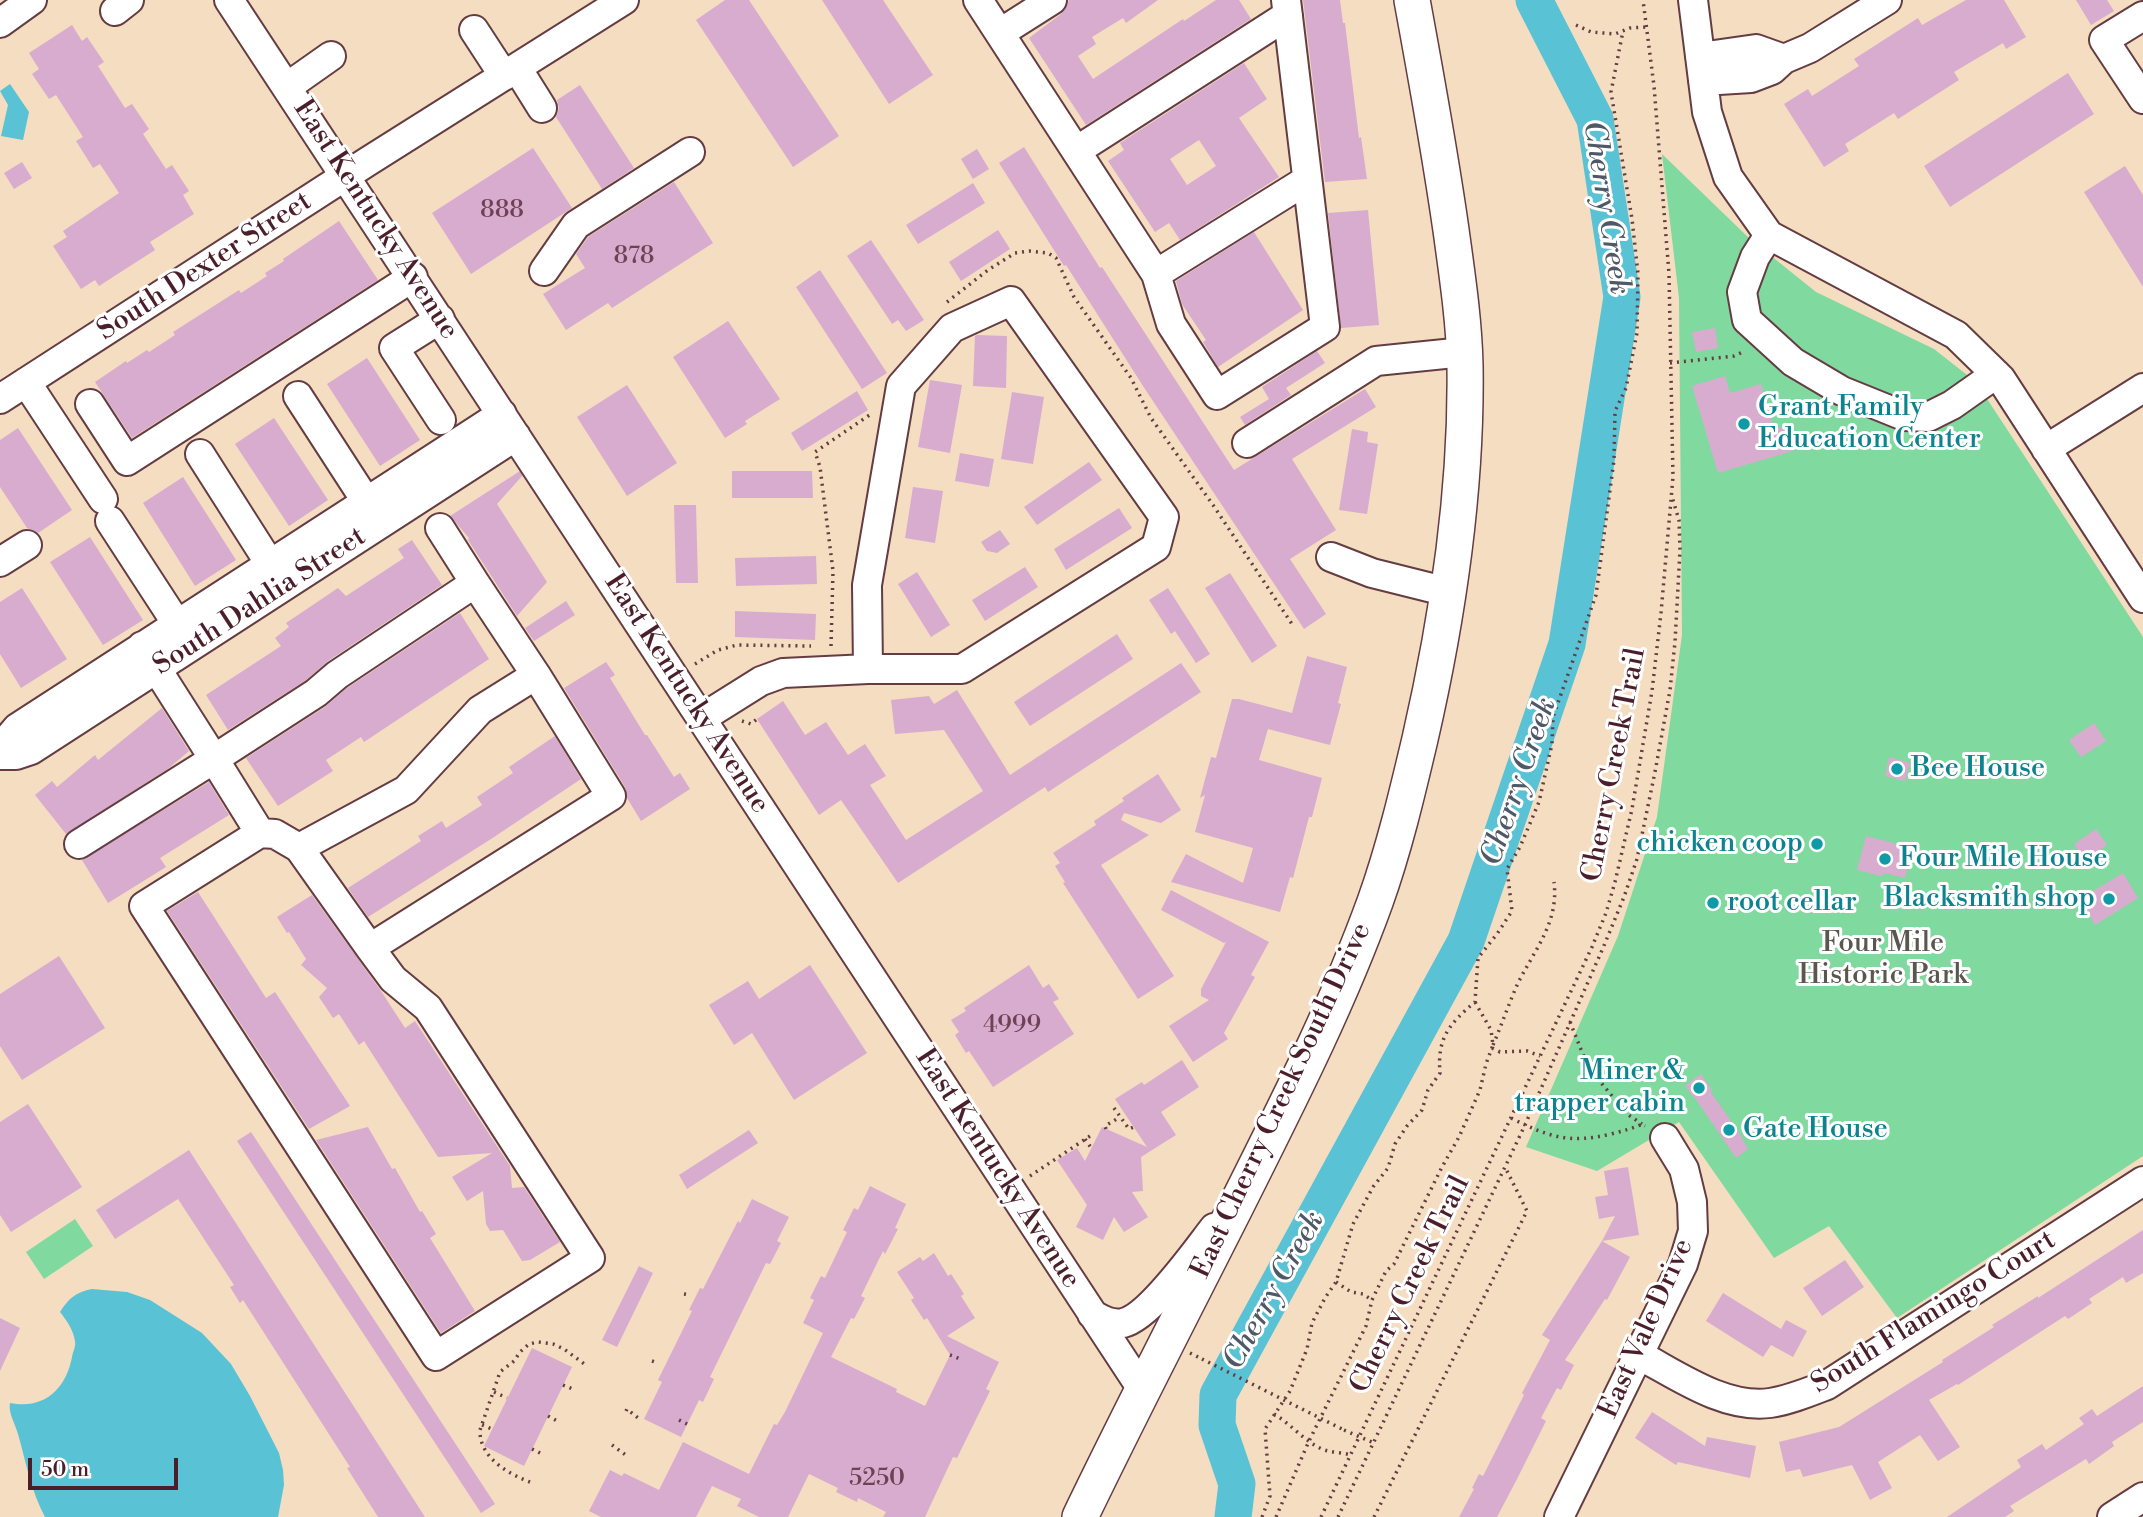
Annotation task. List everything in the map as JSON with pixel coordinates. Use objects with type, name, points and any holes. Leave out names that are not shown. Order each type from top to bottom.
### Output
[{"type":"main road","name":"East Cherry Creek South Drive","points":[[1080,1517],[1279,1120],[1331,1009],[1380,887],[1405,804],[1425,717],[1448,592],[1462,474],[1464,352],[1462,313],[1447,206],[1412,0]]},
{"type":"street","points":[[0,23],[32,0]]},
{"type":"street","name":"East Kentucky Avenue","points":[[229,0],[1142,1389]]},
{"type":"street","name":"South Dexter Street","points":[[0,399],[624,0]]},
{"type":"street","points":[[978,0],[1000,33],[1076,151],[1156,274],[1171,324],[1217,395],[1325,327],[1287,8],[1076,151]]},
{"type":"street","points":[[1000,33],[1052,0]]},
{"type":"street","points":[[1693,0],[1707,112],[1728,177],[1769,235],[1956,335],[1996,374],[2143,598]]},
{"type":"street","points":[[1701,69],[1751,79],[1772,70],[1784,59],[1810,48],[1857,8],[1887,0]]},
{"type":"street","points":[[2143,16],[2104,40],[2143,99]]},
{"type":"street","points":[[474,30],[542,108]]},
{"type":"street","points":[[287,87],[331,56]]},
{"type":"street","points":[[544,271],[576,225],[690,152]]},
{"type":"street","points":[[1156,274],[1307,180]]},
{"type":"street","points":[[1769,235],[1755,257],[1742,292],[1748,320],[1793,362],[1842,391],[1904,416],[1928,417],[1952,405],[1996,374]]},
{"type":"street","points":[[90,404],[127,461],[413,277]]},
{"type":"street","points":[[702,718],[749,688],[783,673],[867,669],[962,669],[1157,547],[1164,517],[1011,301],[952,328],[901,386],[867,584],[867,669]]},
{"type":"street","points":[[440,319],[394,348],[441,420]]},
{"type":"street","points":[[1247,443],[1376,361],[1464,352]]},
{"type":"street","points":[[26,382],[177,624]]},
{"type":"street","points":[[2046,449],[2143,388]]},
{"type":"street","points":[[298,397],[366,501]]},
{"type":"street","name":"South Dahlia Street","points":[[0,755],[16,755],[31,750],[149,658],[177,624],[366,501],[509,425]]},
{"type":"street","name":"South Dahlia Street","points":[[0,748],[17,728],[149,658],[509,425]]},
{"type":"street","points":[[200,454],[270,564]]},
{"type":"street","points":[[370,948],[611,796],[440,528]]},
{"type":"street","points":[[0,562],[27,545]]},
{"type":"street","points":[[1331,557],[1372,573],[1448,592]]},
{"type":"street","points":[[79,844],[316,693],[337,675],[475,583]]},
{"type":"street","points":[[149,658],[260,833]]},
{"type":"street","points":[[299,848],[406,790],[480,710],[536,675]]},
{"type":"street","points":[[260,833],[275,834],[299,848],[393,979],[428,1008],[590,1258],[436,1356],[144,906],[260,833]]},
{"type":"street","name":"East Vale Drive","points":[[1559,1517],[1683,1264],[1693,1231],[1692,1202],[1684,1169],[1653,1131]]},
{"type":"street","name":"South Flamingo Court","points":[[1639,1355],[1711,1394],[1747,1402],[1768,1403],[1798,1396],[1827,1385],[2143,1181]]},
{"type":"street","points":[[1092,1314],[1118,1324],[1140,1315],[1167,1286],[1245,1187]]},
{"type":"street","points":[[2112,1517],[2143,1497]]},
{"type":"path","name":"Cherry Creek Trail","points":[[1321,1517],[1592,947],[1623,851],[1632,809],[1652,691],[1671,493],[1669,274],[1654,86],[1643,0]]},
{"type":"path","points":[[1576,25],[1591,32],[1615,34],[1630,28],[1646,27]]},
{"type":"path","points":[[1541,1056],[1527,1051],[1500,1052],[1493,1047],[1491,1030],[1475,1002],[1478,958],[1511,911],[1507,869],[1520,847],[1539,802],[1552,744],[1553,717],[1596,595],[1614,460],[1615,411],[1626,388],[1637,333],[1637,261],[1611,92],[1623,32]]},
{"type":"path","points":[[942,309],[963,288],[1015,253],[1029,250],[1056,258],[1074,298],[1131,378],[1151,418],[1218,512],[1292,624]]},
{"type":"path","points":[[1671,363],[1734,356],[1768,339]]},
{"type":"path","points":[[831,646],[833,572],[820,467],[815,452],[881,407]]},
{"type":"path","points":[[1338,1517],[1525,1125],[1624,897],[1637,859],[1656,772],[1675,642],[1680,550],[1679,520],[1671,493]]},
{"type":"path","points":[[695,664],[718,650],[737,645],[818,646]]},
{"type":"path","points":[[736,719],[751,724],[757,719]]},
{"type":"path","points":[[1276,1517],[1309,1441],[1366,1326],[1372,1300],[1386,1271],[1394,1264],[1480,1090],[1486,1065],[1518,985],[1550,923],[1556,898],[1554,882]]},
{"type":"path","points":[[1262,1517],[1270,1496],[1265,1429],[1290,1391],[1307,1349],[1312,1323],[1336,1282],[1353,1224],[1373,1187],[1388,1168],[1395,1144],[1422,1110],[1428,1090],[1440,1073],[1442,1038],[1461,1013],[1475,1002]]},
{"type":"path","points":[[1570,1022],[1588,1067],[1621,1107],[1653,1131]]},
{"type":"path","points":[[1114,1108],[1129,1129],[1134,1127]]},
{"type":"path","points":[[1106,1129],[1105,1126],[1121,1117]]},
{"type":"path","points":[[1511,1118],[1561,1138],[1586,1140],[1634,1128],[1653,1131]]},
{"type":"path","points":[[1030,1176],[1088,1138],[1092,1149]]},
{"type":"path","points":[[1374,1517],[1527,1211],[1505,1167]]},
{"type":"path","points":[[1336,1282],[1351,1292],[1363,1294],[1372,1300]]},
{"type":"path","points":[[684,1294],[690,1295]]},
{"type":"path","points":[[530,1482],[486,1454],[480,1439],[500,1372],[529,1344],[538,1342],[564,1349],[587,1366]]},
{"type":"path","points":[[1183,1361],[1188,1351]]},
{"type":"path","points":[[950,1355],[963,1360]]},
{"type":"path","points":[[1202,1359],[1374,1443]]},
{"type":"path","points":[[652,1361],[658,1363]]},
{"type":"path","points":[[564,1385],[575,1390]]},
{"type":"path","points":[[494,1392],[507,1398]]},
{"type":"path","points":[[626,1412],[628,1409],[638,1418]]},
{"type":"path","points":[[1273,1414],[1325,1450],[1351,1455]]},
{"type":"path","points":[[548,1416],[559,1422]]},
{"type":"path","points":[[679,1420],[691,1426]]},
{"type":"path","points":[[482,1425],[492,1429]]},
{"type":"path","points":[[612,1445],[627,1456]]},
{"type":"path","points":[[532,1449],[544,1455]]},
{"type":"green space","name":"Four Mile Historic Park","points":[[1662,154],[1750,239],[1816,292],[1934,349],[1976,382],[2143,637],[2143,1156],[1897,1318],[1829,1226],[1774,1258],[1679,1122],[1597,1171],[1526,1147],[1618,936],[1657,817],[1682,635],[1679,298]]},
{"type":"green space","points":[[75,1219],[93,1246],[44,1279],[26,1252]]},
{"type":"water","points":[[10,84],[29,112],[23,140],[1,136],[8,105],[0,91]]},
{"type":"water","points":[[92,1289],[127,1292],[150,1300],[202,1333],[231,1364],[279,1453],[284,1485],[278,1517],[45,1517],[32,1487],[10,1403],[43,1400],[52,1395],[65,1379],[75,1343],[71,1329],[60,1312],[73,1296]]},
{"type":"building","points":[[725,0],[749,0],[839,136],[793,167],[696,20]]},
{"type":"building","points":[[822,0],[883,0],[933,75],[889,104]]},
{"type":"building","points":[[1069,0],[1158,0],[1126,23],[1123,18],[1092,37],[1096,44],[1078,56],[1093,79],[1216,0],[1239,0],[1251,19],[1086,125],[1029,38],[1061,14]]},
{"type":"building","points":[[1303,0],[1340,0],[1367,179],[1325,182]]},
{"type":"building","points":[[1966,0],[2004,0],[2026,37],[2006,49],[2003,43],[1954,72],[1959,80],[1898,119],[1894,113],[1845,144],[1849,151],[1824,167],[1784,104],[1808,89],[1812,96],[1859,66],[1854,59],[1918,18],[1922,25]]},
{"type":"building","points":[[2076,0],[2107,0],[2114,11],[2091,25]]},
{"type":"building","points":[[72,25],[82,41],[87,37],[104,62],[98,66],[125,108],[132,104],[149,129],[143,134],[166,169],[172,165],[189,191],[183,195],[194,214],[150,242],[155,250],[99,286],[95,280],[81,289],[53,246],[67,237],[63,231],[119,193],[100,164],[93,168],[76,141],[83,137],[56,95],[49,99],[32,74],[39,69],[29,53]]},
{"type":"building","points":[[1244,63],[1267,99],[1239,118],[1279,177],[1180,240],[1169,223],[1155,232],[1108,161],[1124,150],[1120,143]],"holes":[[[1199,140],[1216,166],[1187,185],[1170,159]]]},
{"type":"building","points":[[2068,73],[2094,114],[1950,207],[1924,166]]},
{"type":"building","points":[[580,85],[634,168],[602,189],[556,117],[559,108],[557,100]]},
{"type":"building","points":[[1024,147],[1100,268],[1102,267],[1234,470],[1365,389],[1376,407],[1292,459],[1336,530],[1290,559],[1326,614],[1304,629],[999,163]]},
{"type":"building","points":[[533,148],[572,208],[471,274],[432,213]]},
{"type":"building","points":[[977,149],[989,169],[973,179],[961,159]]},
{"type":"building","points":[[22,162],[32,178],[14,189],[4,173]]},
{"type":"building","points":[[2125,166],[2143,195],[2143,287],[2084,192]]},
{"type":"building","points":[[674,182],[713,243],[612,308],[608,303],[566,330],[543,294],[585,268],[576,254],[588,237]]},
{"type":"building","points":[[973,183],[985,203],[918,244],[906,225]]},
{"type":"building","points":[[1368,210],[1379,325],[1341,328],[1328,213]]},
{"type":"building","points":[[339,221],[378,280],[132,438],[95,382],[126,361],[127,363],[147,350],[149,352],[175,335],[173,332],[239,290],[241,293],[267,276],[265,273],[284,261],[283,259]]},
{"type":"building","points":[[998,230],[1010,249],[961,281],[949,262]]},
{"type":"building","points":[[1254,232],[1303,310],[1218,367],[1203,342],[1206,340],[1182,304],[1176,281]]},
{"type":"building","points":[[871,240],[924,320],[906,331],[898,320],[892,324],[847,256]]},
{"type":"building","points":[[820,270],[887,373],[862,389],[796,287]]},
{"type":"building","points":[[728,321],[780,399],[745,421],[747,424],[725,438],[673,357]]},
{"type":"building","points":[[1715,328],[1718,348],[1696,352],[1692,332]]},
{"type":"building","points":[[977,335],[1007,336],[1006,388],[973,386]]},
{"type":"building","points":[[1317,351],[1325,363],[1286,388],[1291,395],[1245,425],[1240,417],[1269,399],[1262,387]]},
{"type":"building","points":[[367,358],[420,440],[380,466],[327,384]]},
{"type":"building","points":[[1725,376],[1730,393],[1761,384],[1774,429],[1789,425],[1796,450],[1718,473],[1692,386]]},
{"type":"building","points":[[930,380],[962,385],[950,453],[918,447]]},
{"type":"building","points":[[627,385],[677,463],[627,496],[577,417]]},
{"type":"building","points":[[857,391],[868,410],[802,451],[791,433]]},
{"type":"building","points":[[1012,392],[1044,397],[1033,464],[1001,459]]},
{"type":"building","points":[[274,418],[328,500],[289,526],[235,444]]},
{"type":"building","points":[[18,428],[72,510],[38,533],[27,528],[0,487],[0,440]]},
{"type":"building","points":[[1352,429],[1368,432],[1367,442],[1378,444],[1367,514],[1339,510]]},
{"type":"building","points":[[960,453],[994,459],[989,487],[955,481]]},
{"type":"building","points":[[1089,462],[1102,480],[1037,525],[1024,507]]},
{"type":"building","points":[[520,471],[523,475],[497,504],[547,582],[517,616],[469,538],[450,516]]},
{"type":"building","points":[[732,471],[812,471],[813,498],[732,498]]},
{"type":"building","points":[[183,477],[236,560],[195,586],[143,503]]},
{"type":"building","points":[[913,487],[943,491],[935,543],[905,538]]},
{"type":"building","points":[[674,505],[696,505],[698,583],[676,583]]},
{"type":"building","points":[[1119,508],[1132,528],[1066,570],[1054,549]]},
{"type":"building","points":[[1000,530],[1010,544],[997,553],[987,551],[981,542]]},
{"type":"building","points":[[90,537],[143,620],[103,645],[50,562]]},
{"type":"building","points":[[412,540],[442,585],[328,661],[306,680],[228,730],[206,695],[281,646],[275,638],[289,627],[286,623],[338,588],[346,596],[404,558],[398,549]]},
{"type":"building","points":[[816,556],[817,584],[736,586],[735,558]]},
{"type":"building","points":[[1025,567],[1038,587],[985,621],[972,600]]},
{"type":"building","points":[[917,572],[950,625],[931,637],[898,584]]},
{"type":"building","points":[[1230,573],[1277,646],[1252,663],[1205,588]]},
{"type":"building","points":[[22,588],[67,659],[21,688],[0,654],[0,602]]},
{"type":"building","points":[[1168,588],[1210,654],[1196,663],[1175,631],[1171,634],[1149,600]]},
{"type":"building","points":[[566,601],[575,615],[534,641],[525,628]]},
{"type":"building","points":[[735,611],[816,614],[815,640],[735,637]]},
{"type":"building","points":[[460,613],[489,659],[364,742],[361,737],[326,760],[333,771],[278,806],[246,758]]},
{"type":"building","points":[[1117,634],[1133,659],[1030,726],[1014,702]]},
{"type":"building","points":[[1307,656],[1347,667],[1330,745],[1268,729],[1259,760],[1322,778],[1293,878],[1290,877],[1280,912],[1171,882],[1186,854],[1243,883],[1253,848],[1195,832],[1205,795],[1200,798],[1211,757],[1216,758],[1232,699],[1292,713]]},
{"type":"building","points":[[606,662],[615,675],[610,678],[645,735],[674,777],[680,773],[690,789],[641,821],[627,798],[625,787],[564,688]]},
{"type":"building","points":[[1181,663],[1201,692],[1048,792],[1045,787],[898,883],[841,800],[819,815],[757,719],[783,701],[805,735],[826,722],[848,755],[865,744],[886,776],[870,785],[906,840],[983,791],[944,730],[895,734],[891,700],[929,696],[934,704],[957,690],[1010,775]]},
{"type":"building","points":[[162,708],[189,751],[169,768],[66,834],[35,795],[52,781],[57,787],[95,755],[98,760]]},
{"type":"building","points":[[2094,723],[2106,741],[2081,757],[2069,740]]},
{"type":"building","points":[[555,736],[581,779],[368,917],[348,888],[421,841],[418,836],[442,821],[446,828],[482,805],[477,797],[513,773],[509,767]]},
{"type":"building","name":"Bee House","points":[[1889,757],[1910,763],[1905,781],[1885,776]]},
{"type":"building","points":[[1158,774],[1181,810],[1161,823],[1124,813],[1121,820],[1149,835],[1101,865],[1174,976],[1138,999],[1063,883],[1065,882],[1055,866],[1060,863],[1053,853],[1096,825],[1094,821]]},
{"type":"building","points":[[209,782],[229,815],[160,858],[166,867],[108,903],[82,860]]},
{"type":"building","points":[[2096,829],[2107,845],[2085,861],[2074,844]]},
{"type":"building","name":"Four Mile House","points":[[1866,836],[1912,848],[1905,878],[1857,870]]},
{"type":"building","name":"Blacksmith shop","points":[[2123,873],[2138,898],[2095,925],[2080,899]]},
{"type":"building","points":[[1171,890],[1269,942],[1251,975],[1255,977],[1224,1033],[1228,1039],[1193,1062],[1169,1026],[1209,1000],[1201,996],[1201,989],[1226,942],[1161,910]]},
{"type":"building","points":[[198,892],[266,998],[275,992],[350,1106],[309,1129],[167,911]]},
{"type":"building","points":[[312,895],[405,1028],[415,1021],[510,1166],[512,1188],[524,1187],[560,1242],[530,1260],[522,1261],[503,1230],[490,1231],[486,1224],[483,1191],[467,1201],[452,1177],[492,1153],[438,1157],[364,1041],[359,1045],[339,1014],[333,1018],[319,997],[327,988],[301,965],[306,959],[277,917]]},
{"type":"building","points":[[59,956],[105,1028],[22,1080],[0,1046],[0,994]]},
{"type":"building","points":[[810,965],[867,1053],[794,1100],[752,1033],[734,1045],[709,1005],[748,981],[759,999]]},
{"type":"building","points":[[1029,965],[1043,988],[1049,984],[1059,999],[1053,1002],[1074,1034],[993,1087],[969,1051],[966,1053],[955,1035],[959,1032],[951,1020],[966,1011],[964,1008]]},
{"type":"building","points":[[1182,1060],[1199,1087],[1161,1112],[1176,1135],[1141,1157],[1143,1191],[1132,1192],[1148,1217],[1124,1232],[1114,1217],[1103,1240],[1076,1227],[1087,1205],[1057,1160],[1077,1148],[1085,1161],[1102,1127],[1147,1147],[1115,1099],[1142,1082],[1144,1085]]},
{"type":"building","points":[[1701,1074],[1748,1149],[1736,1158],[1685,1086]]},
{"type":"building","points":[[28,1104],[82,1187],[11,1232],[0,1215],[0,1122]]},
{"type":"building","points":[[368,1127],[392,1169],[395,1168],[436,1234],[430,1238],[475,1311],[441,1333],[316,1140]]},
{"type":"building","points":[[749,1130],[758,1143],[687,1189],[679,1175]]},
{"type":"building","points":[[251,1132],[495,1504],[481,1513],[237,1141]]},
{"type":"building","points":[[189,1150],[425,1517],[378,1517],[347,1468],[350,1467],[243,1300],[240,1303],[230,1287],[234,1285],[178,1199],[115,1239],[96,1210]]},
{"type":"building","points":[[1628,1167],[1639,1235],[1602,1241],[1615,1216],[1599,1219],[1595,1197],[1608,1195],[1604,1171]]},
{"type":"building","points":[[870,1186],[906,1204],[895,1228],[898,1229],[885,1254],[883,1251],[861,1296],[865,1298],[854,1319],[851,1318],[831,1357],[897,1389],[896,1392],[925,1406],[950,1355],[927,1318],[924,1320],[911,1300],[914,1298],[897,1272],[920,1257],[923,1261],[934,1253],[948,1276],[951,1274],[964,1294],[961,1296],[975,1318],[947,1336],[999,1362],[986,1389],[990,1391],[957,1458],[953,1457],[925,1517],[883,1517],[886,1512],[858,1498],[857,1502],[836,1492],[838,1488],[809,1474],[788,1517],[759,1517],[737,1506],[741,1499],[712,1486],[696,1517],[601,1517],[589,1511],[610,1470],[622,1476],[624,1473],[659,1490],[683,1442],[749,1474],[774,1424],[777,1425],[785,1412],[823,1333],[803,1323],[814,1300],[810,1298],[821,1276],[825,1278],[847,1232],[843,1230],[854,1208],[858,1210]]},
{"type":"building","points":[[752,1199],[789,1217],[777,1241],[781,1243],[770,1264],[766,1263],[710,1377],[714,1379],[703,1402],[699,1400],[681,1437],[644,1419],[662,1382],[658,1380],[692,1311],[689,1310]]},
{"type":"building","points":[[2143,1230],[2143,1273],[2126,1283],[2123,1277],[2089,1299],[2092,1303],[2068,1319],[2065,1316],[1958,1385],[1929,1400],[1960,1447],[1938,1461],[1920,1435],[1878,1462],[1892,1488],[1870,1500],[1852,1465],[1803,1477],[1800,1469],[1786,1472],[1779,1442],[1839,1427],[1943,1362],[1942,1360],[1994,1327],[1992,1325]]},
{"type":"building","points":[[1602,1241],[1630,1257],[1607,1300],[1605,1299],[1565,1360],[1574,1365],[1561,1390],[1557,1388],[1541,1418],[1546,1421],[1516,1481],[1497,1517],[1459,1517],[1479,1474],[1483,1476],[1550,1340],[1542,1335]]},
{"type":"building","points":[[1845,1260],[1864,1287],[1822,1316],[1803,1288]]},
{"type":"building","points":[[639,1266],[653,1273],[617,1347],[602,1340]]},
{"type":"building","points":[[1723,1293],[1781,1329],[1786,1320],[1807,1331],[1793,1357],[1771,1345],[1763,1357],[1706,1321]]},
{"type":"building","points":[[0,1318],[20,1328],[0,1371]]},
{"type":"building","points":[[532,1348],[572,1367],[524,1466],[484,1446]]},
{"type":"building","points":[[2143,1386],[2143,1422],[2112,1442],[2114,1446],[2089,1464],[2086,1459],[2010,1506],[2014,1511],[2005,1517],[1947,1517],[2021,1467],[2017,1460],[2042,1444],[2046,1450],[2084,1424],[2079,1418],[2092,1409],[2097,1416]]},
{"type":"building","points":[[1652,1412],[1705,1446],[1707,1437],[1756,1446],[1750,1478],[1678,1462],[1676,1465],[1651,1449],[1635,1438]]},
{"type":"waterway","name":"Cherry Creek","points":[[1233,1517],[1237,1484],[1217,1425],[1218,1395],[1466,941],[1567,644],[1622,297],[1595,119],[1534,0]]},
{"type":"place","name":"Grant Family Education Center","points":[[1744,424]]},
{"type":"place","name":"Bee House","points":[[1897,769]]},
{"type":"place","name":"chicken coop","points":[[1817,844]]},
{"type":"place","name":"Four Mile House","points":[[1885,859]]},
{"type":"place","name":"Blacksmith shop","points":[[2109,899]]},
{"type":"place","name":"root cellar","points":[[1713,903]]},
{"type":"place","name":"Miner & trapper cabin","points":[[1699,1088]]},
{"type":"place","name":"Gate House","points":[[1729,1130]]}]
